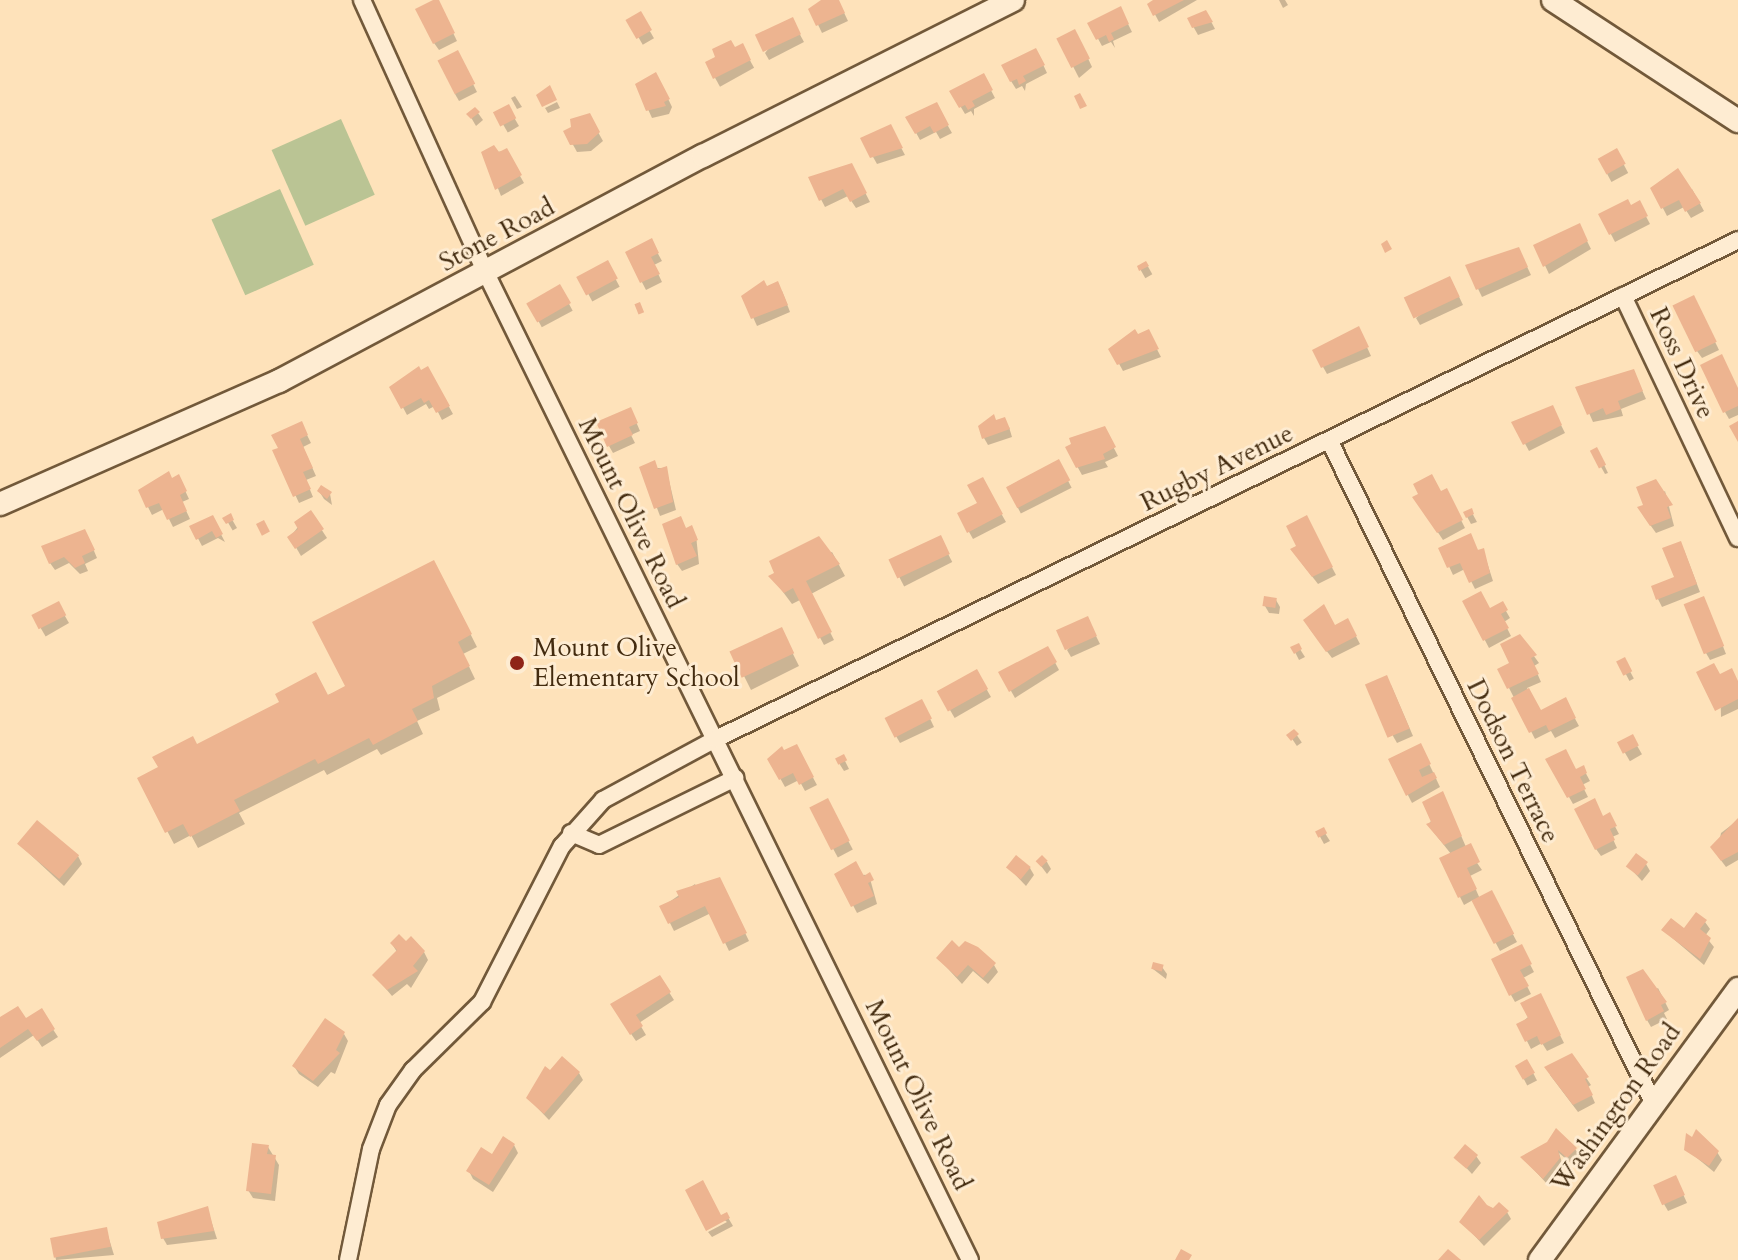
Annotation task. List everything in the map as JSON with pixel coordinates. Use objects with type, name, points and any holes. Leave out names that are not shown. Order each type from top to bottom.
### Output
[{"type":"street","name":"Mount Olive Road","points":[[362,0],[486,273],[970,1260]]},
{"type":"street","name":"Stone Road","points":[[0,504],[279,381],[1013,0]]},
{"type":"street","points":[[1553,0],[1738,121]]},
{"type":"street","name":"Rugby Avenue","points":[[571,833],[621,788],[716,739],[1738,240]]},
{"type":"street","name":"Ross Drive","points":[[1623,296],[1738,538]]},
{"type":"street","name":"Dodson Terrace","points":[[1329,440],[1654,1104]]},
{"type":"street","points":[[348,1260],[371,1149],[388,1105],[413,1070],[482,1002],[571,833],[599,845],[735,778]]},
{"type":"street","name":"Washington Road","points":[[1540,1260],[1738,989]]},
{"type":"green space","points":[[341,119],[375,195],[305,226],[272,150]]},
{"type":"green space","points":[[280,189],[314,265],[245,295],[211,220]]},
{"type":"building","points":[[439,0],[455,33],[433,44],[415,9]]},
{"type":"building","points":[[821,0],[839,0],[845,13],[816,26],[808,9]]},
{"type":"building","points":[[1153,0],[1184,0],[1153,16],[1147,4]]},
{"type":"building","points":[[1121,6],[1129,24],[1111,33],[1114,39],[1109,42],[1106,35],[1096,40],[1087,23]]},
{"type":"building","points":[[1206,10],[1213,22],[1192,28],[1187,18]]},
{"type":"building","points":[[641,11],[652,30],[636,39],[625,20]]},
{"type":"building","points":[[793,17],[801,34],[763,52],[755,35]]},
{"type":"building","points":[[1075,29],[1090,58],[1071,68],[1056,39]]},
{"type":"building","points":[[731,40],[735,47],[743,43],[751,60],[713,79],[705,62],[715,57],[712,49]]},
{"type":"building","points":[[1036,48],[1045,65],[1023,76],[1026,81],[1019,85],[1017,79],[1010,82],[1001,65]]},
{"type":"building","points":[[458,50],[475,84],[455,94],[438,60]]},
{"type":"building","points":[[656,72],[670,99],[664,102],[666,106],[646,111],[635,84]]},
{"type":"building","points":[[984,73],[993,90],[972,101],[975,106],[968,110],[965,105],[959,108],[949,91]]},
{"type":"building","points":[[550,85],[557,100],[542,107],[536,95]]},
{"type":"building","points":[[1080,93],[1087,106],[1080,109],[1074,96]]},
{"type":"building","points":[[937,102],[949,125],[934,133],[930,126],[915,134],[905,117]]},
{"type":"building","points":[[509,104],[516,118],[500,126],[493,112]]},
{"type":"building","points":[[475,107],[480,112],[471,119],[466,114]]},
{"type":"building","points":[[590,113],[600,132],[587,144],[570,145],[563,131],[571,127],[570,119]]},
{"type":"building","points":[[891,124],[903,148],[870,158],[860,138]]},
{"type":"building","points":[[494,145],[499,152],[507,148],[522,175],[495,190],[481,152]]},
{"type":"building","points":[[1617,148],[1626,164],[1606,174],[1598,159]]},
{"type":"building","points":[[852,163],[867,193],[850,202],[843,189],[819,201],[808,177]]},
{"type":"building","points":[[1678,168],[1701,203],[1685,212],[1679,200],[1661,209],[1650,188]]},
{"type":"building","points":[[1628,199],[1631,205],[1640,200],[1648,216],[1609,235],[1598,214]]},
{"type":"building","points":[[1580,223],[1588,241],[1543,267],[1533,245]]},
{"type":"building","points":[[652,238],[659,253],[651,257],[660,274],[640,283],[625,252]]},
{"type":"building","points":[[1387,240],[1392,249],[1385,253],[1381,244]]},
{"type":"building","points":[[1519,247],[1528,267],[1476,290],[1465,265]]},
{"type":"building","points":[[608,260],[618,279],[586,295],[576,277]]},
{"type":"building","points":[[1146,261],[1149,266],[1139,271],[1137,266]]},
{"type":"building","points":[[1450,276],[1460,297],[1413,318],[1404,298]]},
{"type":"building","points":[[764,280],[767,286],[778,281],[788,305],[751,319],[741,296]]},
{"type":"building","points":[[560,284],[571,303],[537,323],[526,304]]},
{"type":"building","points":[[1694,295],[1717,342],[1695,352],[1672,306]]},
{"type":"building","points":[[640,302],[644,312],[639,314],[634,304]]},
{"type":"building","points":[[1359,326],[1369,347],[1321,368],[1312,350]]},
{"type":"building","points":[[1135,329],[1138,334],[1149,329],[1159,349],[1117,365],[1108,349]]},
{"type":"building","points":[[1722,354],[1738,388],[1738,406],[1723,413],[1700,365]]},
{"type":"building","points":[[419,366],[421,370],[428,366],[450,406],[436,413],[429,400],[424,403],[421,398],[401,409],[389,387]]},
{"type":"building","points":[[1634,369],[1643,391],[1618,401],[1621,409],[1606,415],[1603,408],[1587,415],[1575,387]]},
{"type":"building","points":[[1553,405],[1562,425],[1523,445],[1511,422]]},
{"type":"building","points":[[631,407],[638,423],[629,427],[633,435],[607,447],[596,422]]},
{"type":"building","points":[[994,414],[996,420],[1005,417],[1010,429],[982,439],[978,426]]},
{"type":"building","points":[[302,421],[308,435],[300,439],[313,468],[303,472],[311,489],[293,497],[272,450],[278,448],[271,435]]},
{"type":"building","points":[[1738,421],[1738,442],[1729,426]]},
{"type":"building","points":[[1105,426],[1116,447],[1103,454],[1105,459],[1076,468],[1065,447],[1071,444],[1069,438]]},
{"type":"building","points":[[1597,447],[1606,465],[1599,468],[1590,451]]},
{"type":"building","points":[[1059,459],[1070,480],[1017,508],[1006,487]]},
{"type":"building","points":[[655,460],[658,469],[667,466],[673,502],[654,509],[639,467]]},
{"type":"building","points":[[169,471],[172,478],[179,474],[187,491],[180,495],[187,511],[167,520],[159,503],[146,508],[138,490]]},
{"type":"building","points":[[1432,474],[1441,491],[1447,488],[1463,520],[1437,533],[1412,497],[1418,494],[1413,484]]},
{"type":"building","points":[[983,477],[1003,514],[967,533],[957,513],[977,503],[967,485]]},
{"type":"building","points":[[1656,479],[1673,505],[1667,507],[1671,518],[1650,526],[1637,507],[1643,505],[1636,487]]},
{"type":"building","points":[[321,485],[332,492],[327,499],[317,491]]},
{"type":"building","points":[[1472,508],[1474,514],[1466,518],[1463,512]]},
{"type":"building","points":[[311,510],[324,529],[295,549],[287,537],[298,529],[294,522]]},
{"type":"building","points":[[231,513],[234,520],[226,524],[222,518]]},
{"type":"building","points":[[213,515],[223,534],[216,538],[212,531],[196,540],[189,526]]},
{"type":"building","points":[[1307,515],[1333,567],[1312,577],[1290,549],[1296,546],[1286,526]]},
{"type":"building","points":[[681,516],[686,528],[692,525],[698,540],[691,543],[697,556],[676,565],[662,524]]},
{"type":"building","points":[[264,520],[270,532],[262,536],[256,524]]},
{"type":"building","points":[[85,529],[95,550],[82,556],[85,563],[75,568],[64,557],[49,564],[41,546]]},
{"type":"building","points":[[1471,533],[1478,550],[1484,548],[1490,573],[1469,583],[1460,563],[1447,568],[1438,548]]},
{"type":"building","points":[[941,535],[950,554],[897,579],[888,560]]},
{"type":"building","points":[[819,536],[840,564],[806,581],[832,632],[818,639],[793,588],[784,593],[768,576],[774,573],[769,561]]},
{"type":"building","points":[[1681,541],[1697,584],[1656,600],[1651,586],[1674,577],[1662,548]]},
{"type":"building","points":[[434,560],[472,634],[458,642],[470,666],[432,686],[434,698],[412,709],[418,721],[373,745],[369,738],[318,764],[315,759],[234,800],[240,811],[190,837],[183,824],[165,833],[137,778],[158,767],[152,757],[193,736],[197,744],[279,702],[275,694],[316,672],[328,695],[345,686],[312,622]]},
{"type":"building","points":[[1481,591],[1490,608],[1503,601],[1508,610],[1501,614],[1509,628],[1483,641],[1462,601]]},
{"type":"building","points":[[1264,596],[1277,598],[1275,608],[1262,606]]},
{"type":"building","points":[[1704,596],[1724,646],[1704,654],[1684,604]]},
{"type":"building","points":[[59,601],[66,615],[39,629],[31,615]]},
{"type":"building","points":[[1324,604],[1335,625],[1348,618],[1357,636],[1326,652],[1303,620]]},
{"type":"building","points":[[1088,616],[1097,636],[1065,650],[1056,630]]},
{"type":"building","points":[[782,627],[794,653],[742,678],[729,652]]},
{"type":"building","points":[[1520,634],[1537,655],[1531,658],[1539,674],[1507,689],[1497,669],[1509,663],[1500,644]]},
{"type":"building","points":[[1299,643],[1302,649],[1294,654],[1290,647]]},
{"type":"building","points":[[1048,646],[1057,662],[1009,692],[998,672]]},
{"type":"building","points":[[1625,657],[1632,671],[1623,676],[1616,662]]},
{"type":"building","points":[[1714,663],[1720,674],[1732,668],[1738,681],[1738,699],[1715,711],[1696,672]]},
{"type":"building","points":[[977,669],[988,689],[948,711],[937,691]]},
{"type":"building","points":[[1387,675],[1410,728],[1388,738],[1365,684]]},
{"type":"building","points":[[1529,688],[1541,710],[1566,697],[1576,718],[1549,731],[1546,725],[1529,733],[1511,698]]},
{"type":"building","points":[[922,699],[932,719],[895,738],[885,718]]},
{"type":"building","points":[[1294,729],[1299,734],[1291,741],[1286,735]]},
{"type":"building","points":[[1633,734],[1639,746],[1623,754],[1617,742]]},
{"type":"building","points":[[1421,743],[1431,764],[1419,770],[1422,777],[1434,772],[1437,778],[1406,796],[1388,759]]},
{"type":"building","points":[[797,744],[814,777],[799,785],[793,773],[779,780],[767,759],[782,746],[784,750]]},
{"type":"building","points":[[1566,749],[1576,769],[1584,765],[1587,773],[1580,777],[1586,789],[1567,798],[1545,759]]},
{"type":"building","points":[[844,754],[847,760],[838,765],[835,759]]},
{"type":"building","points":[[1443,791],[1462,836],[1444,845],[1426,824],[1431,822],[1422,802]]},
{"type":"building","points":[[828,798],[850,841],[831,850],[809,808]]},
{"type":"building","points":[[1595,798],[1603,816],[1610,812],[1617,826],[1610,829],[1615,840],[1595,850],[1574,809]]},
{"type":"building","points":[[1738,818],[1738,852],[1721,861],[1710,847]]},
{"type":"building","points":[[37,820],[79,855],[59,879],[17,844]]},
{"type":"building","points":[[1324,827],[1327,833],[1318,838],[1315,832]]},
{"type":"building","points":[[1471,843],[1480,862],[1467,868],[1477,889],[1458,898],[1439,858]]},
{"type":"building","points":[[1636,853],[1648,862],[1638,876],[1626,867]]},
{"type":"building","points":[[1016,855],[1031,867],[1021,879],[1006,867]]},
{"type":"building","points":[[1042,855],[1048,861],[1041,867],[1036,861]]},
{"type":"building","points":[[856,861],[864,876],[870,872],[874,880],[868,883],[874,896],[851,907],[834,874]]},
{"type":"building","points":[[720,877],[747,933],[723,944],[705,906],[668,924],[659,906],[679,897],[676,891]]},
{"type":"building","points":[[1492,890],[1514,934],[1494,944],[1472,900]]},
{"type":"building","points":[[1696,912],[1707,920],[1700,929],[1711,938],[1700,959],[1661,930],[1671,918],[1684,928]]},
{"type":"building","points":[[399,934],[406,941],[411,936],[425,951],[413,966],[418,971],[387,990],[372,975],[397,950],[390,943]]},
{"type":"building","points":[[952,940],[959,947],[965,941],[978,947],[996,963],[983,978],[968,965],[957,977],[936,958]]},
{"type":"building","points":[[1522,944],[1532,964],[1520,970],[1529,986],[1509,996],[1491,959]]},
{"type":"building","points":[[1153,962],[1164,965],[1162,972],[1151,969]]},
{"type":"building","points":[[1643,969],[1667,1002],[1661,1005],[1664,1011],[1646,1021],[1626,977]]},
{"type":"building","points":[[660,975],[671,992],[636,1015],[643,1026],[630,1035],[610,1004]]},
{"type":"building","points":[[1541,993],[1561,1035],[1541,1045],[1537,1036],[1525,1042],[1516,1024],[1528,1018],[1520,1003]]},
{"type":"building","points":[[18,1006],[26,1018],[42,1008],[55,1029],[37,1041],[28,1029],[0,1048],[0,1017]]},
{"type":"building","points":[[325,1018],[345,1032],[336,1050],[340,1053],[313,1081],[292,1066]]},
{"type":"building","points":[[1572,1053],[1589,1077],[1585,1079],[1593,1095],[1573,1105],[1544,1067]]},
{"type":"building","points":[[562,1056],[580,1072],[544,1114],[526,1098],[545,1066],[550,1070]]},
{"type":"building","points":[[1527,1059],[1535,1073],[1523,1080],[1515,1066]]},
{"type":"building","points":[[1556,1128],[1577,1148],[1567,1158],[1558,1150],[1560,1158],[1543,1179],[1520,1157],[1547,1142]]},
{"type":"building","points":[[1696,1129],[1719,1151],[1709,1166],[1684,1150],[1686,1133],[1692,1137]]},
{"type":"building","points":[[503,1136],[515,1144],[489,1185],[466,1171],[481,1147],[492,1154]]},
{"type":"building","points":[[252,1143],[269,1145],[267,1154],[276,1155],[271,1194],[246,1191]]},
{"type":"building","points":[[1465,1144],[1478,1155],[1466,1169],[1453,1158]]},
{"type":"building","points":[[1676,1175],[1685,1195],[1662,1205],[1653,1185]]},
{"type":"building","points":[[703,1180],[721,1215],[727,1212],[730,1218],[706,1231],[685,1190]]},
{"type":"building","points":[[1479,1195],[1487,1205],[1493,1208],[1499,1202],[1509,1211],[1479,1240],[1459,1222]]},
{"type":"building","points":[[208,1206],[214,1231],[161,1239],[157,1222]]},
{"type":"building","points":[[107,1227],[111,1247],[54,1258],[50,1238]]},
{"type":"building","points":[[1181,1249],[1192,1255],[1189,1260],[1175,1260]]},
{"type":"building","points":[[1448,1249],[1461,1260],[1438,1260]]},
{"type":"place","name":"Mount Olive Elementary School","points":[[517,663]]}]
